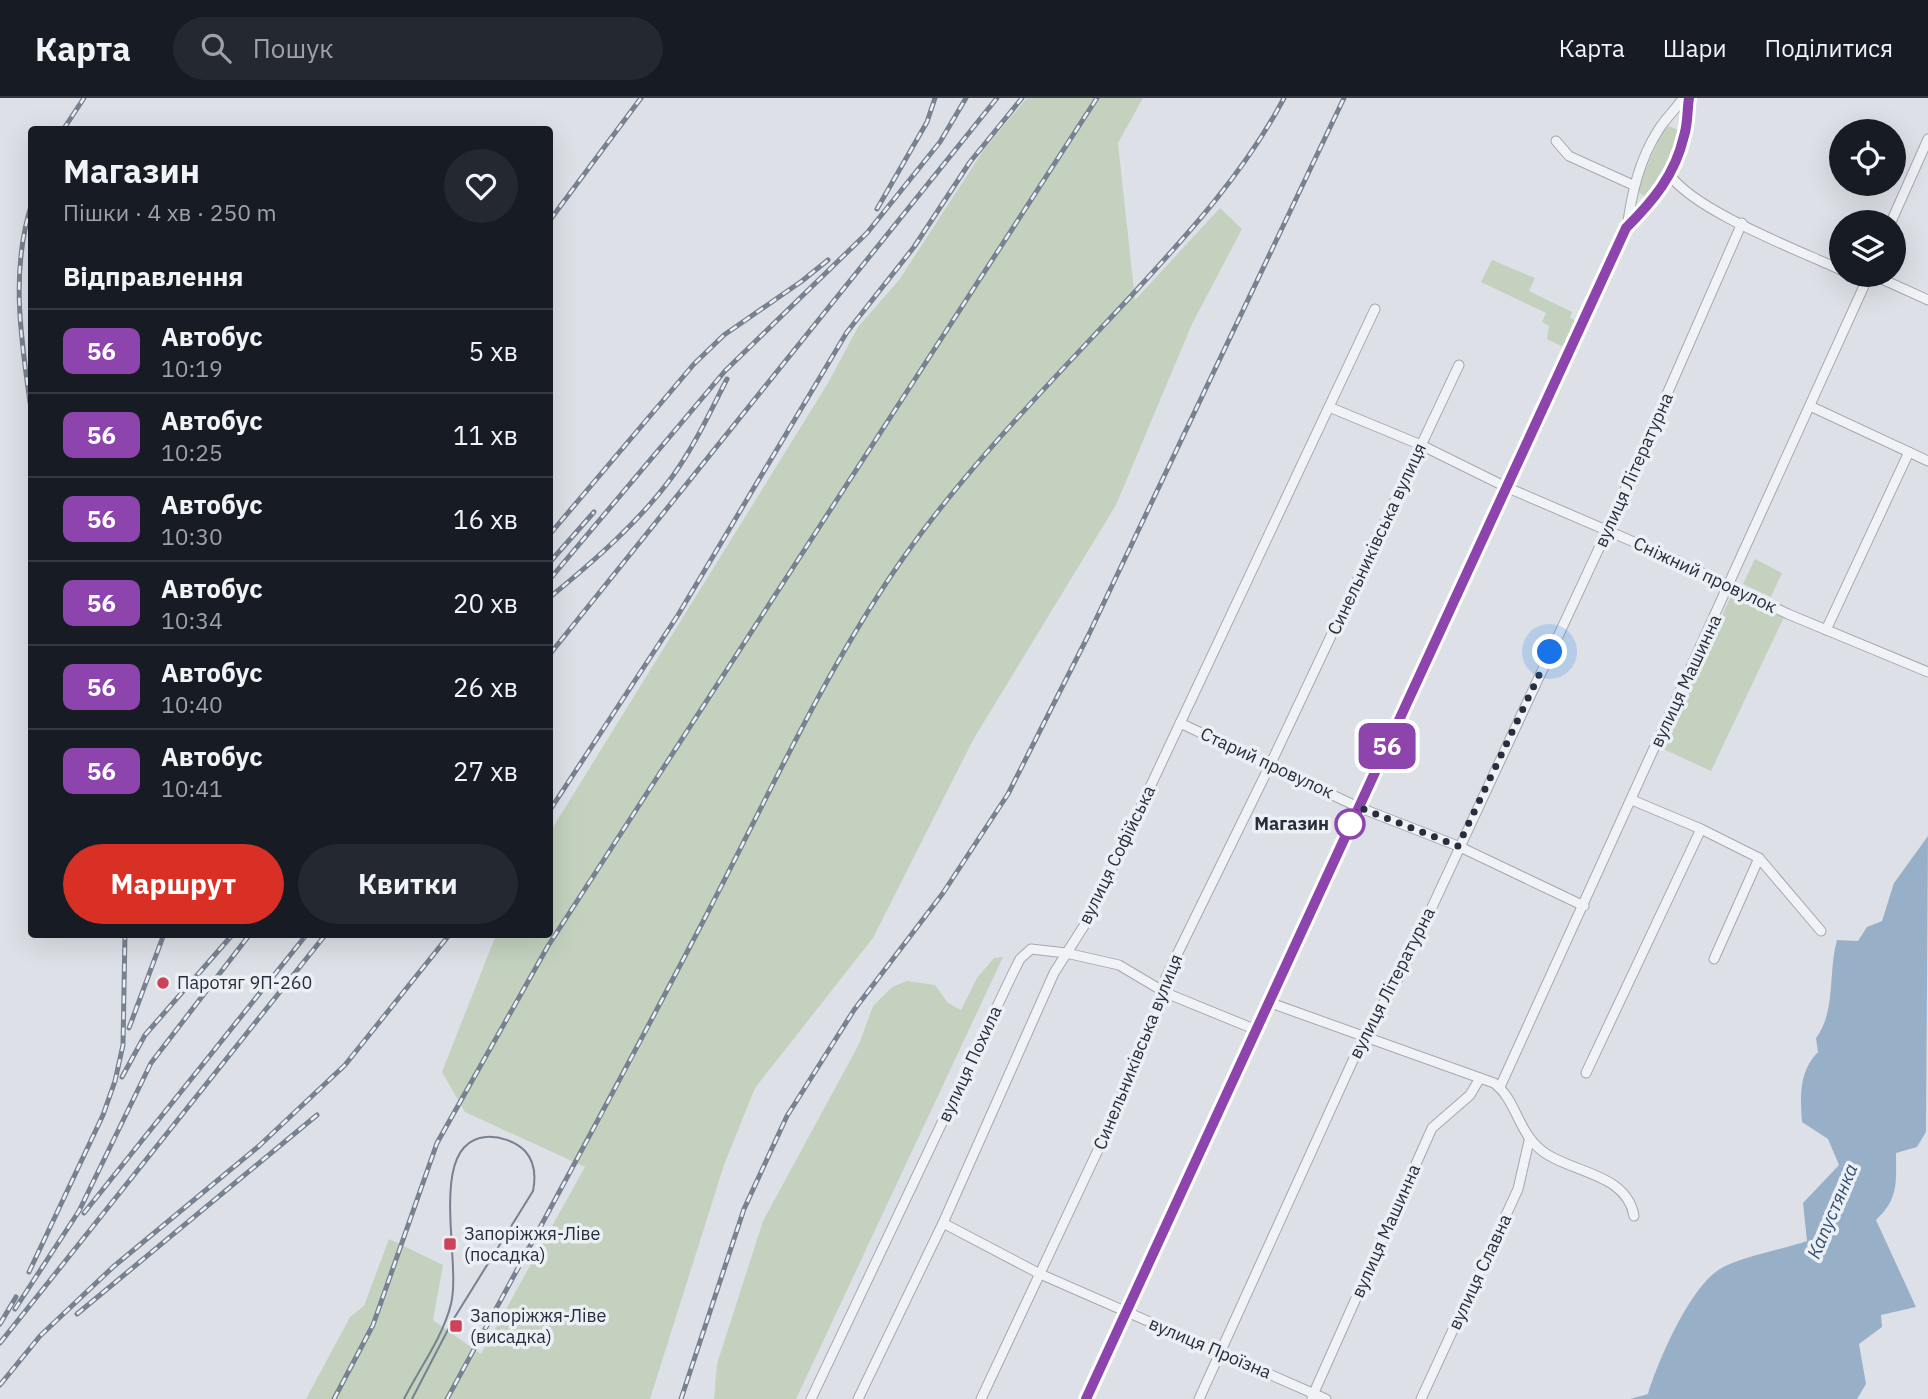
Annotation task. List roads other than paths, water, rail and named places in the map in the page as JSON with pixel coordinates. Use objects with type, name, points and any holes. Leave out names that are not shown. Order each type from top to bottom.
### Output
[{"type":"street","points":[[1086,1399],[1254,1029],[1626,228],[1633,188],[1646,154],[1683,98]]},
{"type":"street","points":[[1626,228],[1663,188],[1670,175],[1686,127],[1689,98]]},
{"type":"street","points":[[1666,120],[1673,119],[1686,127]]},
{"type":"street","points":[[1896,210],[1928,139]]},
{"type":"street","points":[[1556,141],[1570,156],[1633,188],[1645,201],[1653,200]]},
{"type":"street","points":[[1670,175],[1687,192],[1742,223],[1829,264]]},
{"type":"street","points":[[1663,188],[1687,192]]},
{"type":"street","name":"вулиця Літературна","points":[[1199,1399],[1364,1036],[1400,976],[1458,846],[1608,531],[1742,223]]},
{"type":"street","name":"вулиця Машинна","points":[[1500,1087],[1865,287]]},
{"type":"street","points":[[1895,287],[1928,300]]},
{"type":"street","name":"вулиця Софійська","points":[[858,1399],[943,1223],[1054,973],[1087,921],[1375,309]]},
{"type":"street","name":"Синельниківська вулиця","points":[[981,1399],[1106,1133],[1166,993],[1166,977],[1271,763],[1459,365]]},
{"type":"street","name":"Сніжний провулок","points":[[1329,407],[1421,445],[1506,487],[1826,630],[1928,672]]},
{"type":"street","points":[[1810,407],[1928,461]]},
{"type":"street","points":[[1826,630],[1909,452]]},
{"type":"street","name":"Старий провулок","points":[[1180,723],[1271,763],[1358,807],[1458,846],[1584,906]]},
{"type":"street","points":[[1632,800],[1701,829],[1759,858],[1821,931]]},
{"type":"street","points":[[1586,1073],[1701,829]]},
{"type":"street","points":[[1714,959],[1759,858]]},
{"type":"street","name":"вулиця Похила","points":[[811,1399],[1020,959],[1031,949],[1066,953],[1119,965],[1166,993],[1254,1029]]},
{"type":"street","points":[[1268,1002],[1500,1087],[1529,1141],[1547,1154],[1615,1185],[1626,1195],[1634,1216]]},
{"type":"street","name":"вулиця Машинна","points":[[1313,1396],[1432,1128],[1471,1095],[1480,1078]]},
{"type":"street","name":"вулиця Славна","points":[[1421,1399],[1518,1189],[1529,1141]]},
{"type":"street","name":"вулиця Проїзна","points":[[943,1223],[1040,1273],[1220,1351],[1313,1396],[1326,1399]]},
{"type":"water","name":"Капустянка","points":[[1928,836],[1926,1132],[1917,1147],[1896,1153],[1895,1190],[1889,1205],[1876,1220],[1916,1307],[1881,1315],[1882,1327],[1859,1344],[1866,1384],[1857,1399],[1630,1399],[1648,1394],[1676,1326],[1709,1278],[1720,1269],[1738,1261],[1807,1241],[1803,1203],[1839,1165],[1828,1139],[1802,1122],[1801,1103],[1804,1076],[1818,1052],[1816,1038],[1829,1004],[1837,940],[1858,941],[1867,927],[1882,921],[1894,883]]},
{"type":"tram line","points":[[404,1399],[437,1341],[451,1304],[451,1181],[457,1159],[468,1144],[486,1137],[507,1140],[521,1147],[531,1160],[533,1191],[453,1320],[412,1399]]},
{"type":"railway","points":[[66,126],[84,98]]},
{"type":"railway","points":[[553,216],[641,98]]},
{"type":"railway","points":[[877,209],[927,122],[935,98]]},
{"type":"railway","points":[[553,575],[725,371],[867,233],[940,142],[966,98]]},
{"type":"railway","points":[[553,650],[997,98]]},
{"type":"railway","points":[[553,805],[678,615],[847,332],[914,247],[970,162],[1022,98]]},
{"type":"railway","points":[[334,1399],[373,1325],[437,1143],[548,946],[1097,98]]},
{"type":"railway","points":[[447,1399],[645,1033],[826,684],[878,596],[931,520],[986,453],[1153,272],[1234,177],[1284,98]]},
{"type":"railway","points":[[681,1399],[744,1209],[787,1116],[854,1010],[943,893],[1008,794],[1089,634],[1344,98]]},
{"type":"railway","points":[[28,218],[19,282],[28,384]]},
{"type":"railway","points":[[553,530],[694,364],[724,335],[828,260]]},
{"type":"railway","points":[[553,595],[615,541],[659,494],[687,454],[727,379]]},
{"type":"railway","points":[[553,559],[594,512]]},
{"type":"railway","points":[[29,1272],[103,1115],[115,1081],[123,1045],[125,938]]},
{"type":"railway","points":[[129,1028],[163,938]]},
{"type":"railway","points":[[122,1077],[145,1035],[230,938]]},
{"type":"railway","points":[[15,1309],[79,1211],[151,1063],[247,938]]},
{"type":"railway","points":[[84,1213],[304,938]]},
{"type":"railway","points":[[0,1343],[323,938]]},
{"type":"railway","points":[[0,1385],[40,1336],[113,1267],[259,1146],[345,1065],[447,938]]},
{"type":"railway","points":[[77,1314],[317,1115]]},
{"type":"railway","points":[[0,1324],[16,1297]]},
{"type":"place","name":"Магазин","points":[[1350,824]]},
{"type":"place","name":"Паротяг 9П-260","points":[[163,983]]},
{"type":"place","name":"Запоріжжя-Ліве (посадка)","points":[[450,1244]]},
{"type":"place","name":"Запоріжжя-Ліве (висадка)","points":[[456,1326]]}]
